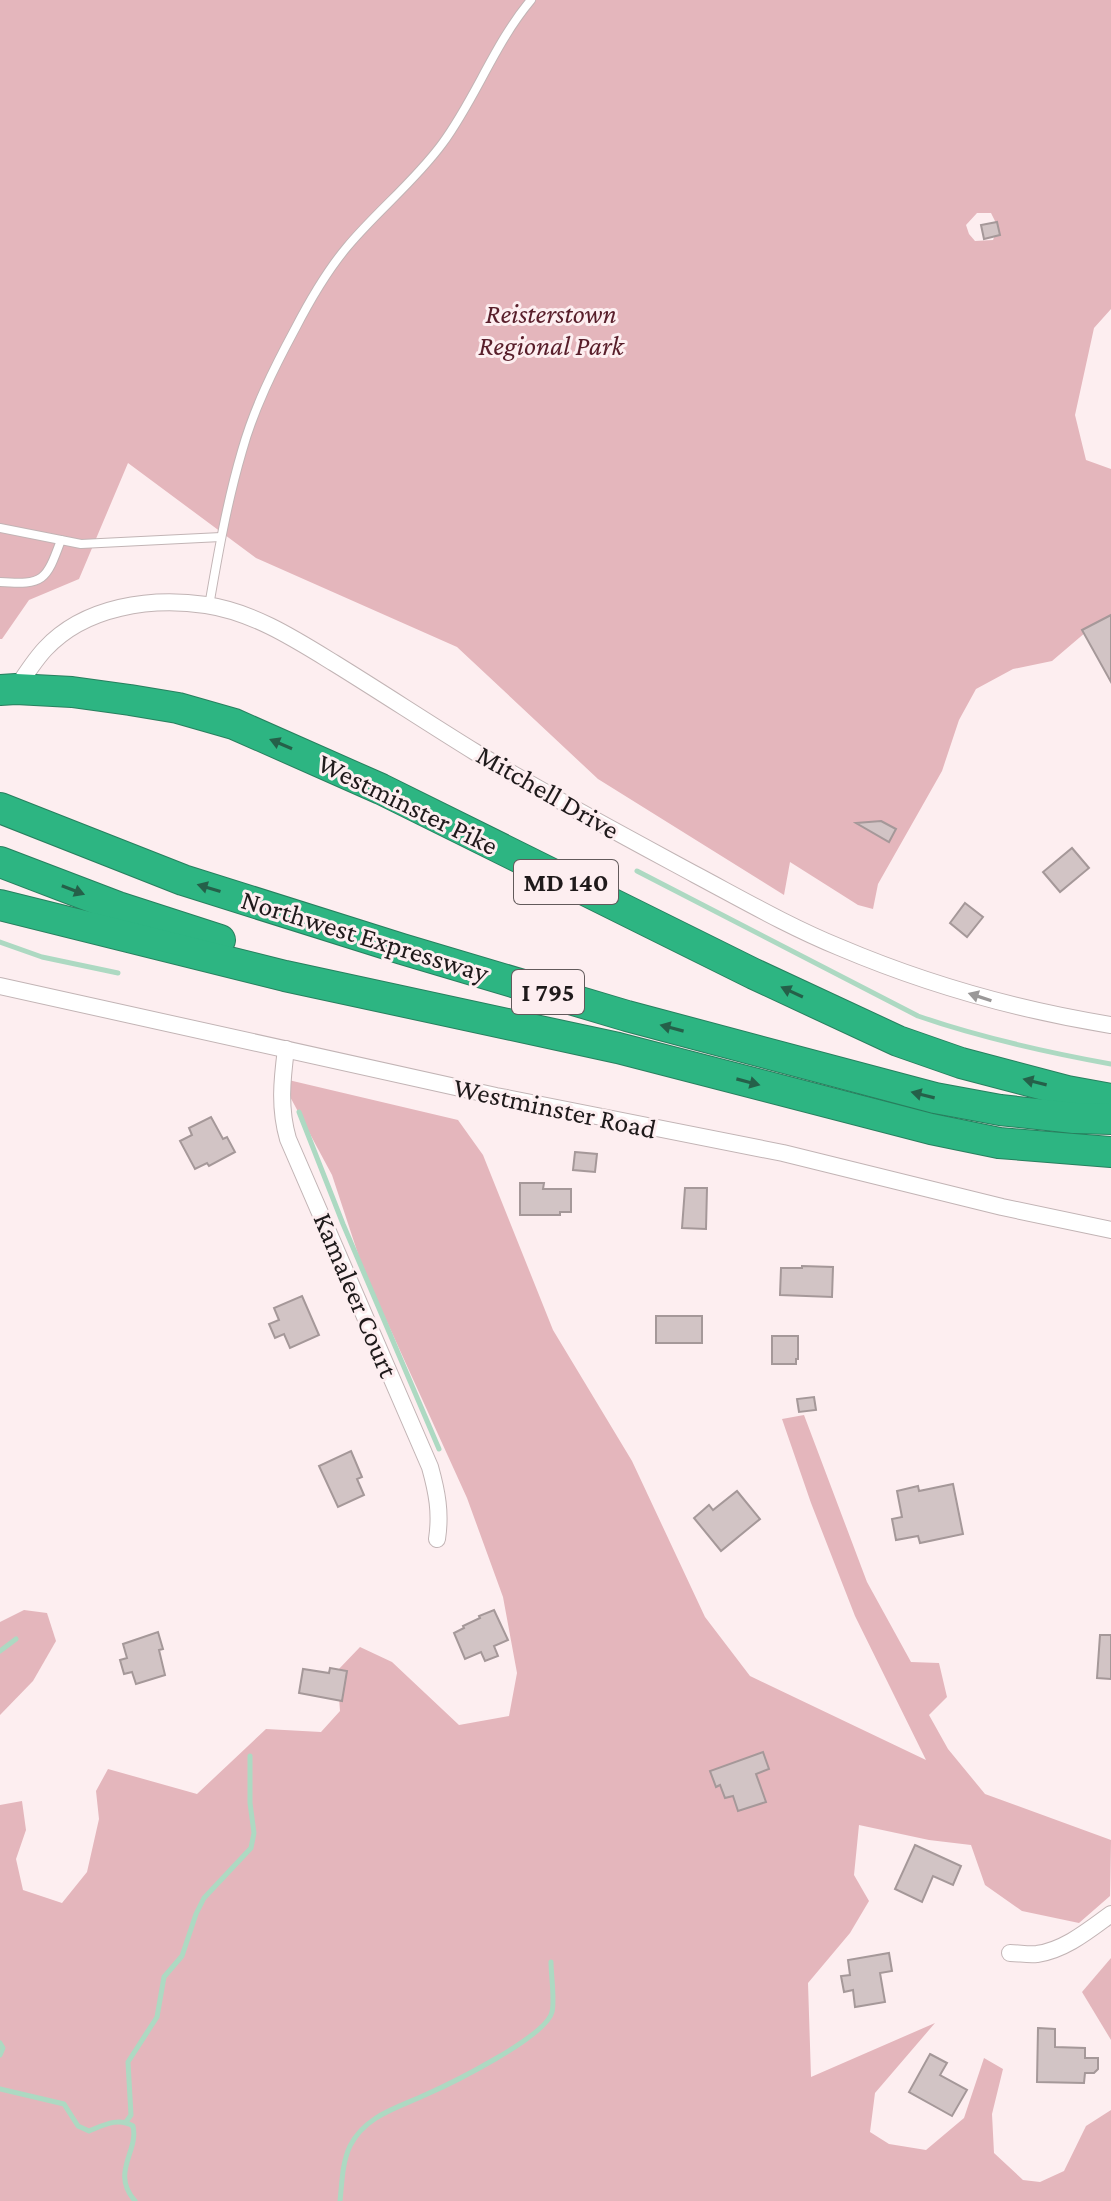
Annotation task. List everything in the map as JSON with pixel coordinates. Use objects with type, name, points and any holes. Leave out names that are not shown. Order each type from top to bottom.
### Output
[{"type":"highway","name":"Westminster Pike","points":[[5,694],[72,692],[178,708],[234,724],[381,789],[754,974],[898,1041],[974,1066],[1067,1091],[1111,1099]]},
{"type":"highway","name":"Northwest Expressway","points":[[0,808],[183,880],[627,1016],[935,1098],[1000,1110],[1111,1119]]},
{"type":"highway","name":"Northwest Expressway","points":[[0,862],[177,928],[477,1007],[618,1048]]},
{"type":"highway","points":[[0,905],[285,976],[618,1048],[931,1129],[999,1143],[1111,1152]]},
{"type":"street","name":"Mitchell Drive","points":[[5,694],[47,647],[66,631],[117,608],[175,602],[209,606],[252,618],[286,634],[475,752],[663,858],[825,941],[999,1003],[1111,1025]]},
{"type":"street","name":"Westminster Road","points":[[0,986],[496,1096],[783,1153],[1002,1207],[1111,1230]]},
{"type":"street","name":"Kamaleer Court","points":[[286,1049],[281,1102],[288,1139],[430,1467],[440,1517],[437,1539]]},
{"type":"street","points":[[1010,1953],[1037,1954],[1061,1946],[1111,1914]]},
{"type":"lane","points":[[209,606],[235,474],[256,411],[280,357],[323,278],[347,246],[414,178],[460,120],[513,22],[531,0]]},
{"type":"lane","points":[[0,528],[81,544],[221,537]]},
{"type":"lane","points":[[0,582],[29,584],[42,577],[51,566],[61,540]]},
{"type":"green space","name":"Reisterstown Regional Park","points":[[0,0],[1111,0],[1111,309],[1094,328],[1075,415],[1086,460],[1111,469],[1111,617],[1086,632],[1052,661],[1013,669],[976,689],[959,720],[942,771],[878,884],[873,909],[858,905],[790,862],[784,895],[598,779],[457,647],[256,558],[128,463],[79,579],[29,600],[0,639]],"holes":[[[977,213],[991,213],[998,227],[993,240],[975,241],[966,225]]]},
{"type":"green space","points":[[280,1078],[458,1120],[483,1155],[553,1330],[632,1461],[705,1617],[750,1676],[926,1760],[855,1616],[811,1503],[782,1419],[804,1415],[867,1582],[911,1662],[939,1663],[947,1697],[929,1715],[948,1749],[985,1794],[1111,1840],[1110,1896],[1079,1923],[1022,1911],[985,1885],[971,1845],[929,1840],[859,1825],[854,1875],[869,1901],[850,1933],[808,1983],[811,2077],[935,2023],[875,2093],[870,2132],[889,2144],[926,2150],[964,2118],[984,2058],[1003,2069],[992,2114],[994,2153],[1023,2180],[1040,2182],[1064,2171],[1086,2126],[1111,2110],[1111,2201],[0,2201],[0,1805],[22,1801],[26,1830],[16,1859],[23,1890],[62,1903],[87,1872],[99,1819],[96,1791],[108,1769],[197,1794],[266,1729],[321,1732],[340,1711],[337,1671],[360,1647],[392,1662],[459,1725],[509,1716],[517,1673],[503,1597],[467,1498],[363,1269],[332,1175]]},
{"type":"green space","points":[[24,1610],[47,1613],[56,1641],[33,1681],[0,1715],[0,1622]]},
{"type":"green space","points":[[1111,1958],[1111,2040],[1082,1992]]},
{"type":"building","points":[[997,222],[1000,235],[984,239],[981,225]]},
{"type":"building","points":[[1111,615],[1111,682],[1082,630]]},
{"type":"building","points":[[881,821],[896,829],[889,842],[856,823]]},
{"type":"building","points":[[1072,848],[1089,868],[1060,892],[1043,872]]},
{"type":"building","points":[[965,903],[983,917],[967,937],[950,923]]},
{"type":"building","points":[[211,1117],[223,1139],[227,1137],[235,1152],[209,1166],[207,1163],[195,1169],[180,1141],[192,1135],[189,1128]]},
{"type":"building","points":[[575,1152],[597,1154],[595,1172],[573,1170]]},
{"type":"building","points":[[520,1183],[544,1183],[543,1189],[571,1189],[571,1212],[520,1215]]},
{"type":"building","points":[[685,1188],[707,1188],[706,1229],[682,1228]]},
{"type":"building","points":[[833,1267],[832,1297],[780,1295],[781,1268]]},
{"type":"building","points":[[302,1296],[319,1335],[290,1348],[284,1334],[275,1338],[269,1324],[279,1320],[274,1308]]},
{"type":"building","points":[[656,1316],[702,1316],[702,1343],[656,1343]]},
{"type":"building","points":[[772,1336],[798,1336],[796,1364],[772,1364]]},
{"type":"building","points":[[814,1397],[816,1410],[799,1412],[797,1399]]},
{"type":"building","points":[[351,1451],[362,1477],[357,1479],[364,1495],[338,1507],[319,1466]]},
{"type":"building","points":[[953,1484],[963,1534],[920,1543],[918,1536],[896,1540],[892,1519],[902,1517],[897,1491],[918,1486],[919,1491]]},
{"type":"building","points":[[737,1491],[760,1519],[721,1551],[694,1518],[709,1505],[713,1510]]},
{"type":"building","points":[[494,1610],[508,1640],[494,1646],[498,1656],[485,1661],[481,1652],[465,1659],[454,1633]]},
{"type":"building","points":[[158,1632],[165,1675],[136,1684],[132,1672],[124,1674],[120,1660],[127,1658],[123,1644]]},
{"type":"building","points":[[1100,1635],[1111,1635],[1111,1679],[1097,1678]]},
{"type":"building","points":[[330,1668],[347,1671],[342,1701],[299,1693],[303,1669],[329,1673]]},
{"type":"building","points":[[763,1752],[769,1769],[756,1774],[766,1802],[738,1811],[733,1796],[725,1798],[720,1785],[716,1787],[710,1771]]},
{"type":"building","points":[[915,1845],[961,1866],[953,1885],[933,1876],[922,1902],[895,1889]]},
{"type":"building","points":[[889,1953],[892,1971],[880,1973],[885,2002],[855,2007],[853,1990],[844,1992],[841,1976],[850,1975],[848,1960]]},
{"type":"building","points":[[1038,2028],[1055,2029],[1055,2047],[1085,2048],[1085,2058],[1098,2058],[1098,2069],[1094,2073],[1085,2073],[1084,2083],[1037,2082]]},
{"type":"building","points":[[930,2054],[947,2063],[940,2075],[967,2090],[952,2116],[909,2092]]},
{"type":"waterway","points":[[637,871],[918,1016],[1013,1044],[1111,1064]]},
{"type":"waterway","points":[[0,942],[42,957],[118,973]]},
{"type":"waterway","points":[[299,1112],[439,1449]]},
{"type":"waterway","points":[[0,1651],[16,1639]]},
{"type":"waterway","points":[[126,2122],[131,2115],[128,2062],[157,2017],[164,1977],[182,1956],[204,1898],[251,1848],[254,1833],[250,1803],[250,1756]]},
{"type":"waterway","points":[[340,2201],[347,2153],[364,2127],[383,2114],[496,2059],[546,2022],[553,2007],[551,1962]]},
{"type":"waterway","points":[[0,2043],[3,2048],[0,2055]]},
{"type":"waterway","points":[[0,2089],[64,2104],[78,2126],[89,2131],[116,2122],[133,2126],[125,2181],[135,2201]]}]
